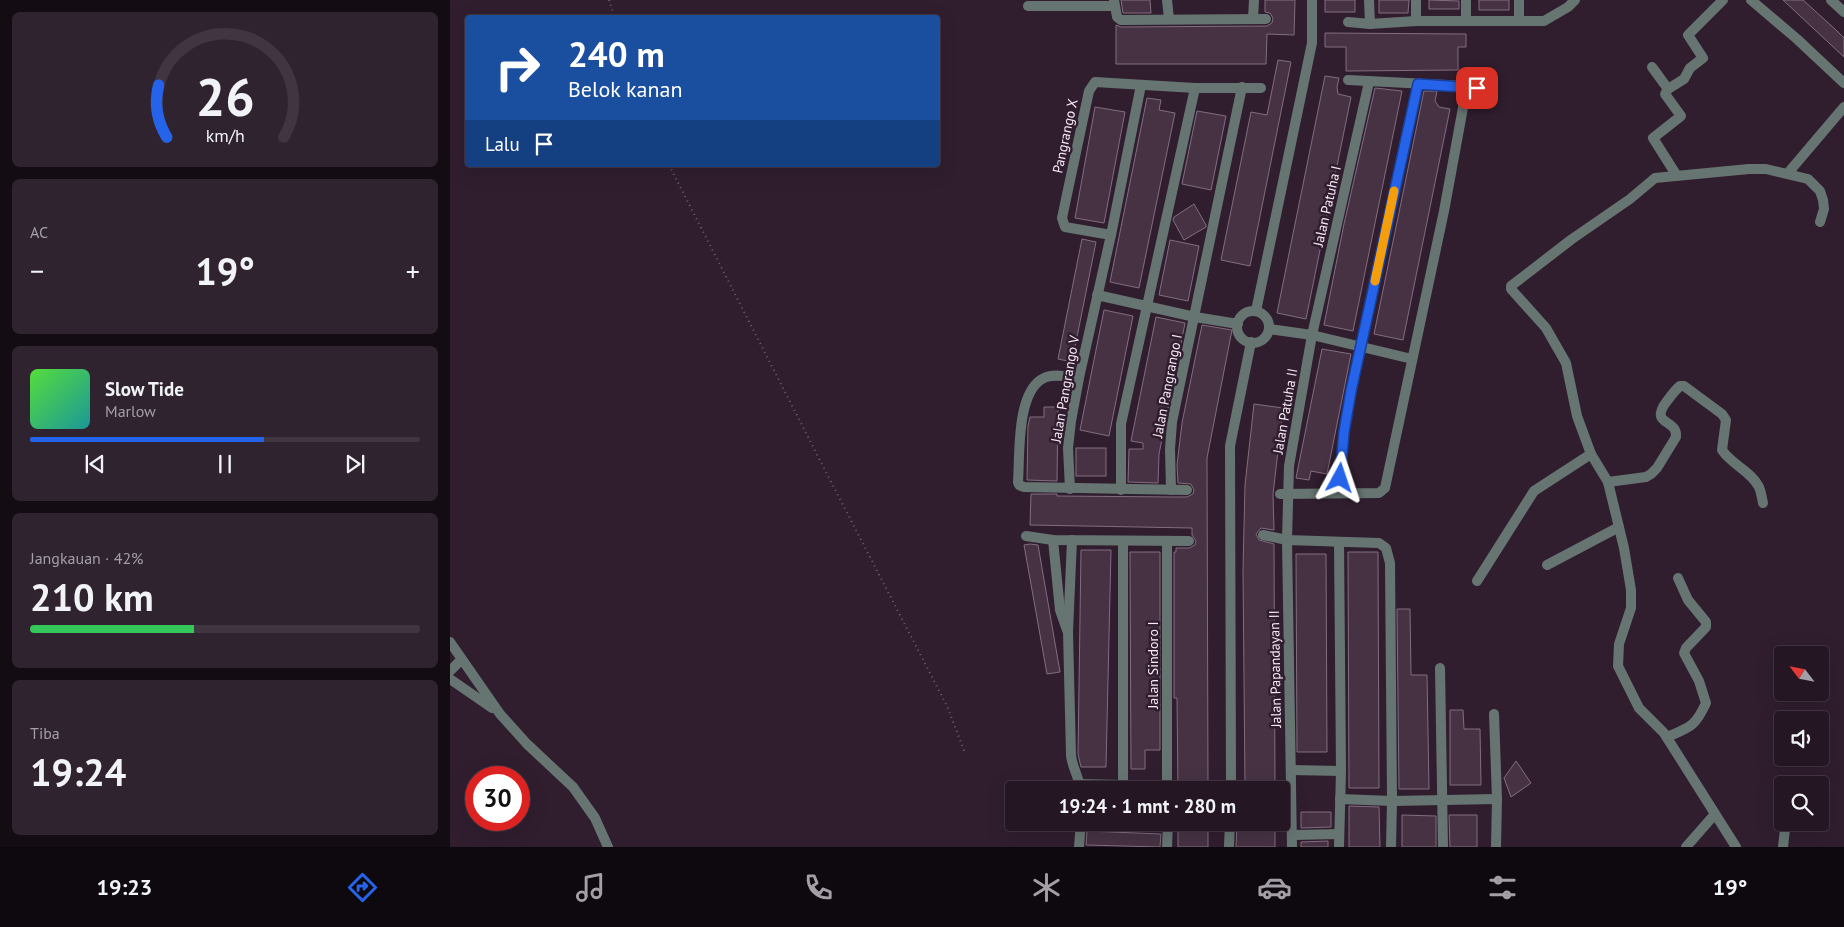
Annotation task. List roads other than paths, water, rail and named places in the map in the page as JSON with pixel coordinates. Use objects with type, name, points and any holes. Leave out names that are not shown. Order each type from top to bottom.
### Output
[{"type":"street","points":[[1167,0],[1169,19]]},
{"type":"street","points":[[1253,18],[1254,0]]},
{"type":"street","points":[[1256,311],[1312,43],[1312,0]]},
{"type":"street","points":[[1370,0],[1370,24]]},
{"type":"street","points":[[1416,0],[1416,21]]},
{"type":"street","points":[[1466,0],[1466,21]]},
{"type":"street","points":[[1519,0],[1519,20]]},
{"type":"street","points":[[1348,22],[1370,24],[1416,21],[1544,21],[1575,0]]},
{"type":"street","points":[[1677,176],[1652,138],[1681,116],[1665,94],[1668,89],[1684,79],[1690,68],[1703,58],[1688,35],[1723,0]]},
{"type":"street","points":[[1751,0],[1797,39],[1844,83]]},
{"type":"street","points":[[1830,0],[1844,12]]},
{"type":"street","points":[[1028,6],[1114,3],[1118,19],[1266,19]]},
{"type":"street","points":[[1652,67],[1668,89]]},
{"type":"street","points":[[1348,80],[1467,86],[1487,90]]},
{"type":"street","name":"Pangrango X","points":[[1111,234],[1065,227],[1062,218],[1091,86],[1095,82],[1195,88],[1261,88]]},
{"type":"street","name":"Jalan Patuha I","points":[[1312,335],[1369,82]]},
{"type":"street","points":[[1339,493],[1344,432],[1360,347],[1418,84]]},
{"type":"street","name":"Jalan Pangrango V","points":[[1070,489],[1068,448],[1079,378],[1141,85]]},
{"type":"street","points":[[1285,493],[1379,493],[1385,488],[1402,416],[1412,359],[1444,211],[1467,86]]},
{"type":"street","name":"Jalan Pangrango I","points":[[1170,490],[1172,422],[1242,87]]},
{"type":"street","points":[[1121,490],[1121,424],[1195,88]]},
{"type":"street","points":[[1788,174],[1844,107]]},
{"type":"street","points":[[1736,847],[1666,737],[1639,708],[1618,666],[1619,644],[1631,608],[1631,590],[1608,482],[1590,454],[1577,416],[1566,363],[1546,328],[1511,289],[1511,286],[1572,239],[1630,199],[1655,178],[1766,169],[1808,178],[1820,191],[1824,209],[1820,222]]},
{"type":"street","points":[[1097,295],[1195,317],[1238,324]]},
{"type":"street","points":[[1256,311],[1263,314],[1268,321],[1269,329],[1265,337],[1259,341],[1251,342],[1243,339],[1238,332],[1238,324],[1241,316],[1248,312],[1256,311]]},
{"type":"street","points":[[1269,329],[1312,335],[1412,359]]},
{"type":"street","name":"Jalan Patuha II","points":[[1286,540],[1285,493],[1312,335]]},
{"type":"street","points":[[1231,781],[1230,446],[1251,342]]},
{"type":"street","points":[[1079,378],[1054,376],[1044,378],[1035,386],[1027,398],[1023,410],[1019,485],[1024,487],[1070,489],[1187,490]]},
{"type":"street","points":[[1608,482],[1646,477],[1657,468],[1676,437],[1674,428],[1660,416],[1661,409],[1677,388],[1684,386],[1722,414],[1726,420],[1722,450],[1737,466],[1752,477],[1760,488],[1763,503]]},
{"type":"street","points":[[1477,581],[1534,491],[1590,454]]},
{"type":"street","points":[[1547,565],[1619,527]]},
{"type":"street","points":[[1263,535],[1286,540],[1379,542],[1386,548],[1390,563],[1391,847]]},
{"type":"street","points":[[1026,536],[1052,540],[1189,541]]},
{"type":"street","points":[[1052,540],[1060,610],[1068,632]]},
{"type":"street","points":[[1072,540],[1068,632],[1072,766],[1078,781]]},
{"type":"street","name":"Jalan Papandayan II","points":[[1286,540],[1291,770],[1289,781]]},
{"type":"street","name":"Jalan Sindoro I","points":[[1167,541],[1167,781]]},
{"type":"street","points":[[1123,542],[1123,781]]},
{"type":"street","points":[[1339,542],[1342,771],[1339,847]]},
{"type":"street","points":[[1666,737],[1692,726],[1700,716],[1706,703],[1699,682],[1684,653],[1686,648],[1706,627],[1706,622],[1688,600],[1678,578]]},
{"type":"street","points":[[450,642],[500,714],[527,744],[572,787],[595,818],[608,847]]},
{"type":"street","points":[[450,671],[461,660]]},
{"type":"street","points":[[1440,668],[1443,847]]},
{"type":"street","points":[[450,679],[500,714]]},
{"type":"street","points":[[1494,714],[1497,799],[1496,847]]},
{"type":"street","points":[[1291,770],[1342,771]]},
{"type":"street","points":[[1340,798],[1392,801],[1497,799]]},
{"type":"street","points":[[1686,847],[1716,814]]},
{"type":"street","name":"Jalan Papandayan II","points":[[1290,823],[1292,847]]},
{"type":"street","points":[[1079,847],[1080,831]]},
{"type":"street","points":[[1167,847],[1168,831]]},
{"type":"street","points":[[1230,831],[1230,847]]},
{"type":"street","points":[[1783,847],[1785,831]]},
{"type":"street","points":[[1292,835],[1339,834]]}]
